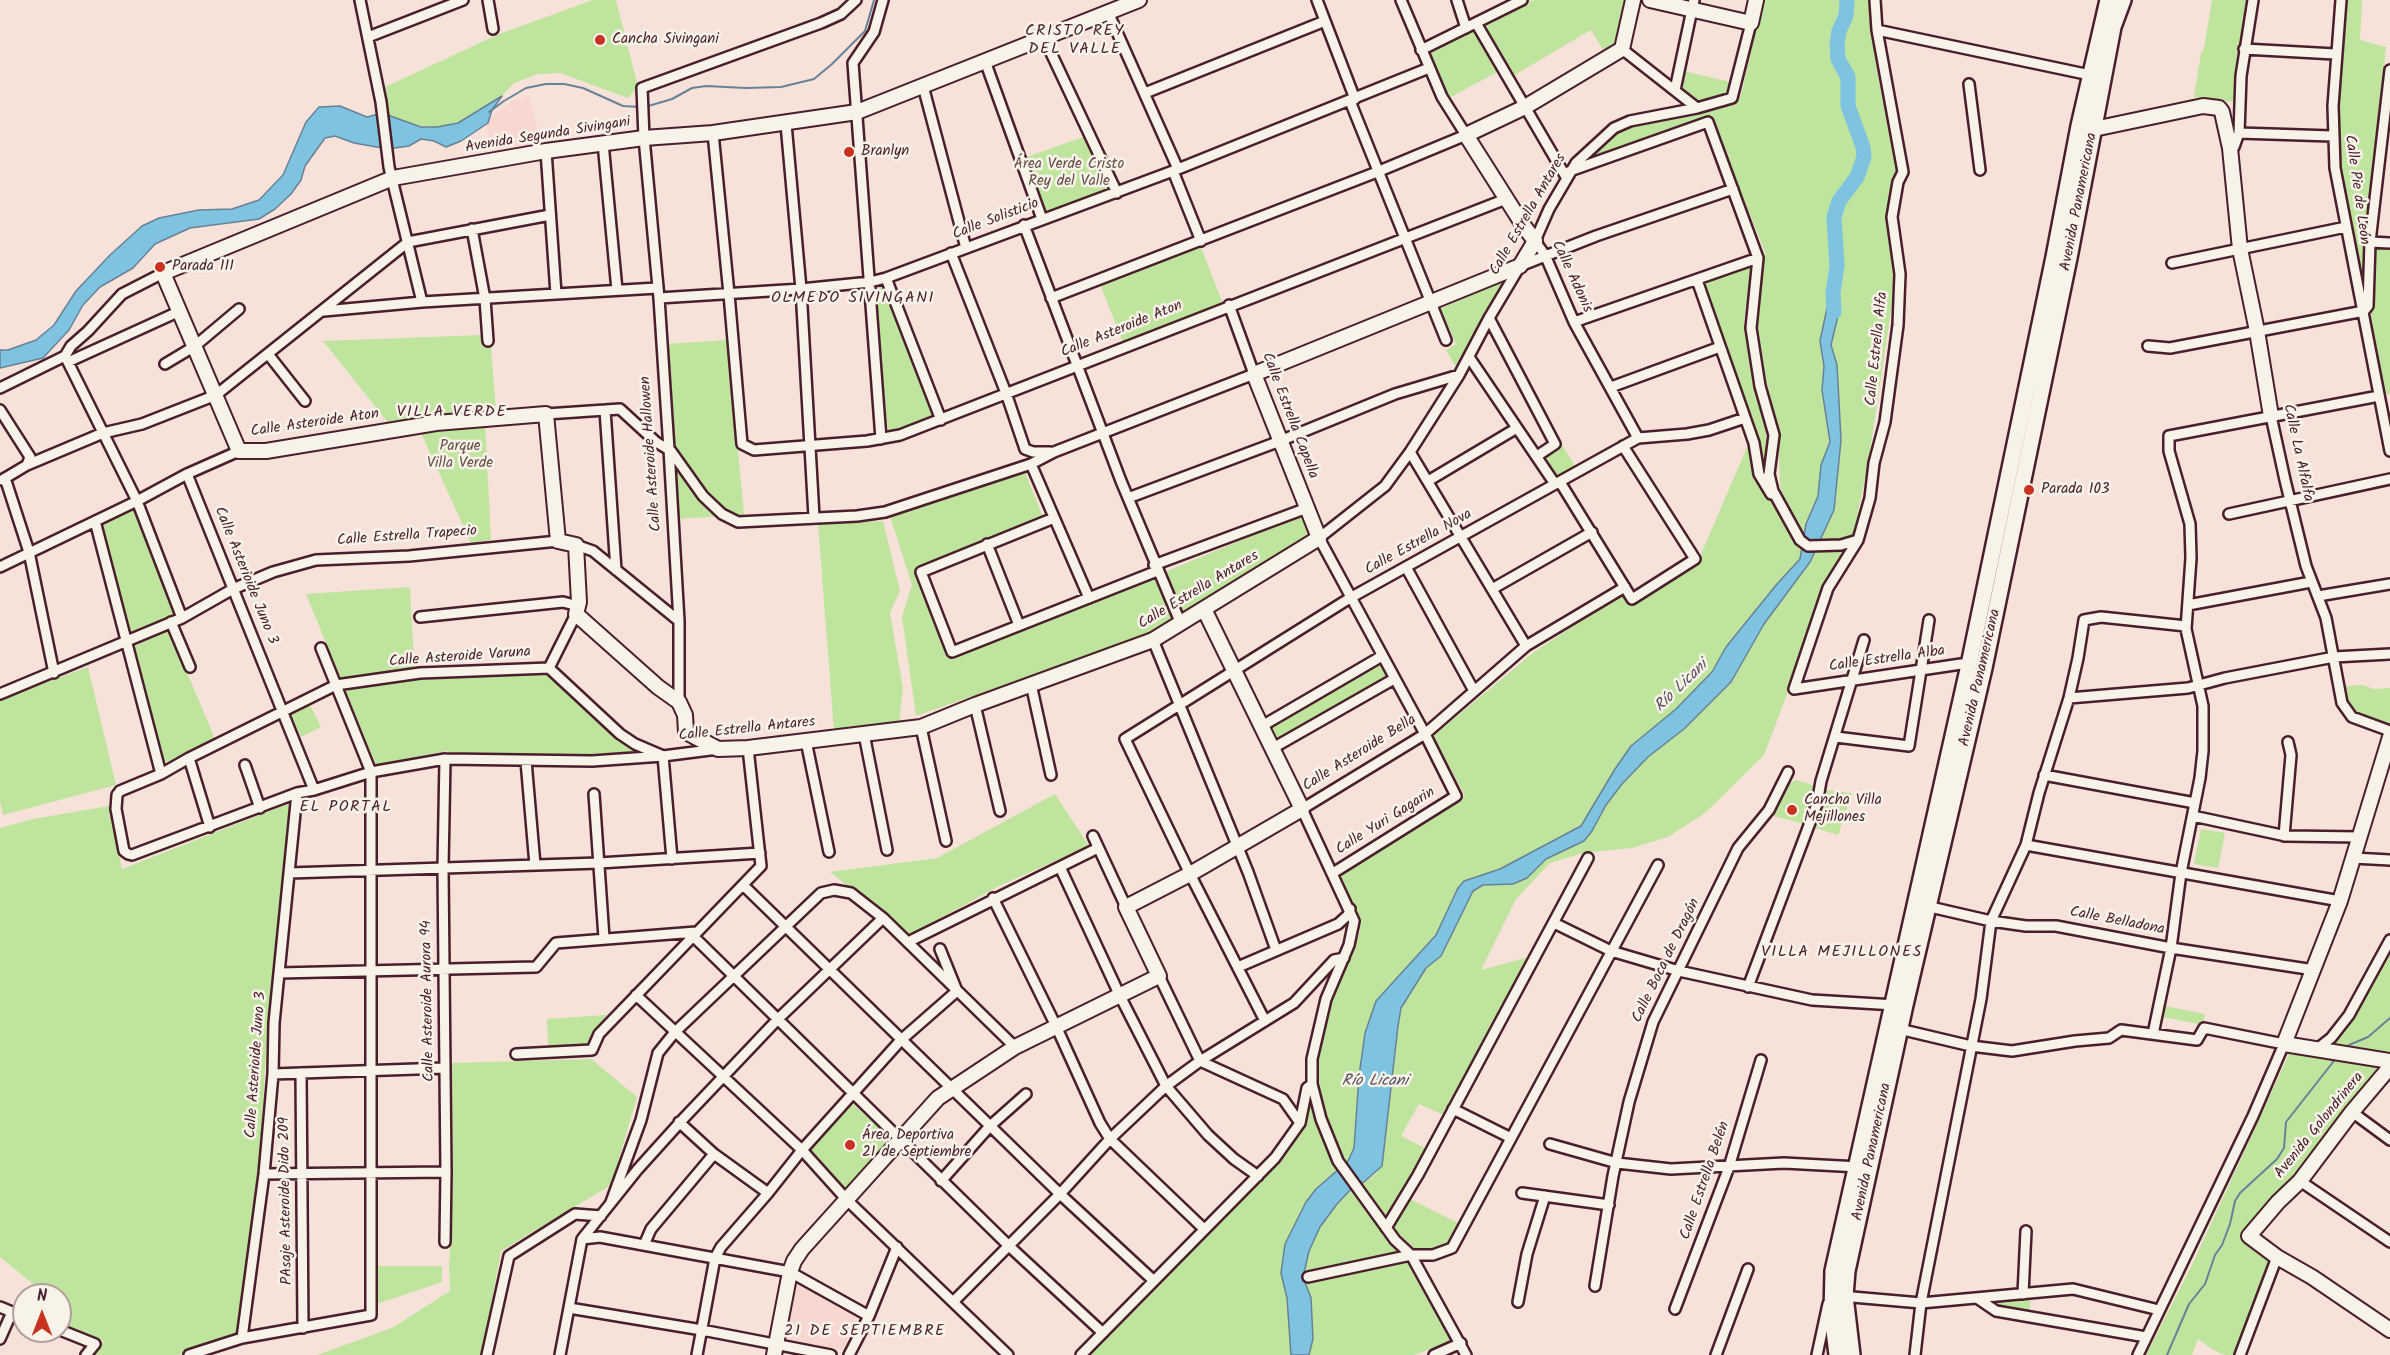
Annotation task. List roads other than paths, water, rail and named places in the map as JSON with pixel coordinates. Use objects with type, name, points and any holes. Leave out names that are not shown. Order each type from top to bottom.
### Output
[{"type":"main road","name":"Avenida Panamericana","points":[[2086,127],[2090,75],[2108,0]]},
{"type":"main road","name":"Avenida Panamericana","points":[[1852,1355],[1833,1271],[1863,1167],[1976,667],[2086,127],[2113,27],[2123,0]]},
{"type":"main road","name":"Avenida Panamericana","points":[[1837,1355],[1838,1297]]},
{"type":"street","points":[[360,0],[393,178],[423,302]]},
{"type":"street","points":[[368,37],[463,0]]},
{"type":"street","points":[[488,0],[493,29]]},
{"type":"street","name":"Calle Asteroide Hallowen","points":[[718,749],[686,732],[685,715],[679,702],[679,621],[669,449],[642,88],[820,23],[841,14],[856,0]]},
{"type":"street","points":[[881,439],[853,63],[874,32],[883,0]]},
{"type":"street","name":"Avenida Segunda Sivingani","points":[[0,388],[67,359],[71,346],[122,294],[163,273],[393,178],[546,150],[644,138],[713,133],[858,112],[1044,38],[1106,6],[1138,0]]},
{"type":"street","points":[[1317,0],[1377,172],[1446,340]]},
{"type":"street","points":[[1401,0],[1429,68],[1466,135]]},
{"type":"street","points":[[1457,0],[1466,28]]},
{"type":"street","points":[[1051,298],[1377,172],[1466,135],[1525,107],[1623,49],[1633,0]]},
{"type":"street","points":[[1650,0],[1693,5],[1751,24]]},
{"type":"street","name":"Calle Estrella Antares","points":[[161,774],[120,791],[117,795],[116,809],[124,851],[132,855],[297,793],[371,772],[445,759],[592,761],[748,748],[921,727],[1153,640],[1319,538],[1385,486],[1410,452],[1459,375],[1576,163],[1604,136],[1622,124],[1732,98],[1756,0]]},
{"type":"street","name":"Calle Estrella Alfa","points":[[1794,689],[1828,588],[1858,540],[1870,498],[1874,463],[1885,423],[1898,325],[1900,284],[1892,217],[1898,182],[1903,172],[1877,30],[1875,0]]},
{"type":"street","points":[[2230,148],[2234,147],[2239,134],[2244,49],[2253,0]]},
{"type":"street","name":"Calle Pie de León","points":[[2341,0],[2335,54],[2332,136],[2335,168],[2390,451]]},
{"type":"street","points":[[1421,50],[1518,1]]},
{"type":"street","points":[[1675,90],[1693,5]]},
{"type":"street","points":[[1106,6],[1145,93],[1201,241]]},
{"type":"street","points":[[1145,93],[1325,21]]},
{"type":"street","points":[[1476,22],[1525,107],[1568,174],[1708,122],[1758,258],[1750,328],[1760,386],[1774,435],[1770,483],[1800,540],[1808,546],[1841,545],[1858,540]]},
{"type":"street","points":[[1877,30],[2090,75]]},
{"type":"street","points":[[1044,38],[1117,193]]},
{"type":"street","points":[[1623,49],[1697,108]]},
{"type":"street","points":[[2244,49],[2335,54]]},
{"type":"street","points":[[985,61],[1042,219]]},
{"type":"street","name":"Calle Solisticio","points":[[658,298],[801,289],[870,282],[886,278],[1024,225],[1117,193],[1429,68]]},
{"type":"street","points":[[2148,346],[2170,348],[2364,311],[2368,306],[2370,242],[2386,133],[2390,70]]},
{"type":"street","points":[[1970,84],[1980,170]]},
{"type":"street","points":[[923,86],[966,248]]},
{"type":"street","name":"Calle La Alfalfa","points":[[2086,127],[2203,106],[2219,108],[2225,120],[2240,249],[2271,416],[2311,582],[2326,618],[2339,694],[2346,712],[2390,736]]},
{"type":"street","points":[[786,124],[801,289],[814,517]]},
{"type":"street","points":[[713,133],[729,294]]},
{"type":"street","points":[[2239,134],[2332,136]]},
{"type":"street","name":"Calle Adonis","points":[[1466,135],[1545,255],[1574,322],[1638,438]]},
{"type":"street","points":[[603,143],[617,290]]},
{"type":"street","points":[[546,150],[556,294]]},
{"type":"street","points":[[1254,374],[1545,255],[1733,189]]},
{"type":"street","name":"Calle Asteroide Aton","points":[[729,294],[742,444],[754,450],[881,439],[900,435],[941,420],[1229,305],[1506,199]]},
{"type":"street","points":[[54,673],[29,552],[3,480],[27,465],[104,433],[142,424],[216,395],[408,242],[550,215]]},
{"type":"street","points":[[1024,225],[1128,498],[1181,624]]},
{"type":"street","points":[[2172,263],[2346,227]]},
{"type":"street","points":[[472,230],[485,299],[488,341]]},
{"type":"street","points":[[2370,242],[2390,243]]},
{"type":"street","points":[[951,253],[1006,393],[1025,449],[1039,453],[1054,452]]},
{"type":"street","points":[[1574,322],[1758,258]]},
{"type":"street","points":[[0,567],[137,501],[187,474],[239,451],[163,273]]},
{"type":"street","points":[[886,278],[941,420]]},
{"type":"street","points":[[1696,280],[1754,443],[1762,482],[1781,505]]},
{"type":"street","points":[[323,311],[423,302],[657,288]]},
{"type":"street","name":"Calle Estrella Capella","points":[[1229,305],[1319,538]]},
{"type":"street","points":[[165,364],[195,346],[239,309]]},
{"type":"street","points":[[180,311],[67,359],[137,501],[182,618]]},
{"type":"street","points":[[1489,318],[1555,444],[1537,456]]},
{"type":"street","points":[[1611,387],[1720,347]]},
{"type":"street","points":[[268,354],[305,401]]},
{"type":"street","points":[[1469,357],[1592,532],[1632,599],[1695,559],[1623,446]]},
{"type":"street","name":"Calle Asteroide Aton","points":[[239,451],[266,451],[436,423],[620,409],[656,442],[669,449],[678,458],[704,496],[729,518],[738,522],[857,516],[885,512],[1031,464],[1054,452],[1254,374]]},
{"type":"street","points":[[1128,498],[1280,441],[1395,394],[1459,375]]},
{"type":"street","points":[[2153,1034],[2203,752],[2204,706],[2186,626],[2191,558],[2190,524],[2169,451],[2169,436],[2379,396]]},
{"type":"street","points":[[0,410],[30,457],[27,465]]},
{"type":"street","points":[[605,410],[616,570]]},
{"type":"street","points":[[546,414],[558,541]]},
{"type":"street","name":"Calle Estrella Nova","points":[[1190,874],[1125,739],[1350,598],[1638,438],[1698,432],[1744,418]]},
{"type":"street","points":[[1428,481],[1517,428]]},
{"type":"street","points":[[1410,452],[1526,646]]},
{"type":"street","points":[[1031,464],[1089,598]]},
{"type":"street","name":"Calle Asterioide Juno 3","points":[[187,474],[314,790]]},
{"type":"street","points":[[2229,514],[2390,479]]},
{"type":"street","points":[[1054,518],[921,572],[952,652],[1307,508]]},
{"type":"street","points":[[95,521],[161,774]]},
{"type":"street","points":[[1492,589],[1592,532]]},
{"type":"street","points":[[1319,538],[1425,734]]},
{"type":"street","name":"Calle Estrella Trapecio","points":[[0,694],[182,618],[233,589],[273,572],[316,560],[409,556],[558,541],[593,551],[679,621]]},
{"type":"street","points":[[987,544],[1019,626]]},
{"type":"street","points":[[549,668],[577,610],[579,572],[576,545]]},
{"type":"street","points":[[1406,567],[1474,692]]},
{"type":"street","points":[[2188,605],[2311,582]]},
{"type":"street","points":[[2318,596],[2390,584]]},
{"type":"street","name":"Calle Asteroide Bella","points":[[1126,907],[1190,874],[1425,734],[1526,646],[1625,586]]},
{"type":"street","points":[[420,617],[562,602],[577,610],[658,687],[679,702]]},
{"type":"street","points":[[1204,609],[1236,670],[1354,921],[1353,933],[1322,1012],[1312,1059],[1312,1084],[1321,1119],[1338,1161],[1386,1228],[1411,1255],[1466,1355]]},
{"type":"street","points":[[1915,1355],[1921,1302],[1982,999],[1991,921],[2025,845],[2044,775],[2069,698],[2084,620],[2101,617],[2186,626]]},
{"type":"street","points":[[1836,737],[1909,746],[1929,620]]},
{"type":"street","points":[[171,622],[190,667]]},
{"type":"street","points":[[1153,640],[1248,872],[1276,950]]},
{"type":"street","points":[[1748,987],[1817,804],[1821,781],[1864,640]]},
{"type":"street","points":[[189,1355],[242,1338],[371,1315],[371,772],[321,648]]},
{"type":"street","points":[[2069,698],[2176,689],[2334,657],[2390,654]]},
{"type":"street","points":[[1262,726],[1382,656]]},
{"type":"street","name":"Calle Estrella Alba","points":[[1794,689],[1961,664],[1976,667]]},
{"type":"street","name":"Calle Asteroide Varuna","points":[[161,774],[336,685],[420,674],[549,668],[620,734],[635,744],[663,756]]},
{"type":"street","points":[[1273,748],[1394,678]]},
{"type":"street","points":[[1031,684],[1052,775]]},
{"type":"street","points":[[975,705],[1000,811]]},
{"type":"street","points":[[921,727],[946,841]]},
{"type":"street","points":[[864,734],[887,850]]},
{"type":"street","name":"Calle Yuri Gagarin","points":[[1333,873],[1456,796],[1425,734]]},
{"type":"street","points":[[2139,1355],[2249,1125],[2284,1044],[2340,901],[2390,736]]},
{"type":"street","points":[[806,741],[829,852]]},
{"type":"street","points":[[2283,836],[2291,755],[2288,742]]},
{"type":"street","points":[[516,1054],[592,1050],[599,1034],[761,866],[748,748]]},
{"type":"street","points":[[663,756],[672,859]]},
{"type":"street","points":[[189,758],[210,827]]},
{"type":"street","name":"Calle Asteroide Aurora 94","points":[[445,759],[443,868],[445,1242]]},
{"type":"street","points":[[526,761],[535,865]]},
{"type":"street","points":[[245,765],[260,808]]},
{"type":"street","name":"Calle Boca de Dragón","points":[[1594,1286],[1613,1176],[1629,1102],[1643,1051],[1659,1006],[1679,971],[1738,848],[1769,810],[1788,772]]},
{"type":"street","points":[[2044,775],[2195,803]]},
{"type":"street","name":"Calle Asterioide Juno 3","points":[[242,1338],[264,1174],[273,1074],[274,1023],[297,793]]},
{"type":"street","points":[[594,794],[604,938]]},
{"type":"street","points":[[2193,816],[2283,836],[2360,837]]},
{"type":"street","points":[[1093,836],[1200,1061],[1283,1099],[1300,1123]]},
{"type":"street","points":[[2025,845],[2340,901]]},
{"type":"street","points":[[908,942],[1098,848]]},
{"type":"street","points":[[289,873],[599,863],[760,853]]},
{"type":"street","points":[[1386,1228],[1418,1174],[1588,858]]},
{"type":"street","points":[[2353,858],[2390,860]]},
{"type":"street","points":[[1308,1277],[1411,1255],[1433,1255],[1452,1248],[1658,865]]},
{"type":"street","points":[[1060,867],[1120,996],[1166,1086],[1208,1135],[1234,1159],[1258,1176]]},
{"type":"street","points":[[1190,874],[1265,1021]]},
{"type":"street","points":[[743,885],[1060,1194],[1154,1281]]},
{"type":"street","points":[[611,1202],[641,1120],[658,1053],[675,1032],[821,893],[834,890],[850,893],[883,918],[1014,1047]]},
{"type":"street","points":[[993,898],[1056,1026],[1100,1123],[1110,1139],[1204,1229]]},
{"type":"street","name":"Calle Belladona","points":[[1922,905],[1991,921],[2026,926],[2056,926],[2170,948],[2314,970]]},
{"type":"street","points":[[1238,967],[1338,924],[1348,915],[1350,909]]},
{"type":"street","points":[[560,1355],[582,1239],[679,1122],[777,1020],[883,918]]},
{"type":"street","points":[[1554,923],[1611,951],[1679,971],[1812,1000],[1898,1005]]},
{"type":"street","points":[[279,973],[536,967],[556,943],[604,938],[695,934]]},
{"type":"street","points":[[695,934],[777,1020],[1009,1246],[1103,1333]]},
{"type":"street","points":[[2317,1049],[2331,1038],[2349,1015],[2390,940]]},
{"type":"street","points":[[940,949],[957,991]]},
{"type":"street","points":[[953,1302],[1060,1194],[1110,1139],[1166,1086],[1200,1061],[1294,1003],[1334,960],[1344,958]]},
{"type":"street","points":[[775,1350],[790,1272],[802,1249],[938,1098],[973,1072],[1014,1047],[1159,976]]},
{"type":"street","points":[[697,1355],[715,1258],[721,1247],[802,1150],[901,1040],[957,991]]},
{"type":"street","points":[[636,995],[722,1078],[802,1150],[847,1200],[1008,1355]]},
{"type":"street","points":[[1894,1027],[1971,1046],[2012,1051],[2109,1038],[2121,1030],[2197,1040],[2204,1028],[2340,1054],[2390,1061]]},
{"type":"street","name":"Calle Estrella Belén","points":[[1675,1310],[1729,1167],[1761,1060]]},
{"type":"street","name":"Avenida Golondrinera","points":[[2277,1257],[2249,1236],[2278,1202],[2300,1181],[2352,1112],[2390,1067]]},
{"type":"street","points":[[273,1074],[445,1068]]},
{"type":"street","name":"PAsaje Asteroide Dido 209","points":[[301,1073],[303,1328]]},
{"type":"street","points":[[1081,1355],[1275,1158],[1300,1123],[1307,1088],[1312,1084]]},
{"type":"street","points":[[942,1181],[990,1126],[1026,1094]]},
{"type":"street","points":[[1453,1109],[1511,1138]]},
{"type":"street","points":[[2352,1112],[2390,1140]]},
{"type":"street","points":[[679,1122],[714,1154],[768,1193]]},
{"type":"street","points":[[1550,1144],[1617,1163],[1671,1169],[1784,1163],[1863,1167]]},
{"type":"street","points":[[644,1245],[651,1229],[714,1154]]},
{"type":"street","points":[[264,1174],[446,1172]]},
{"type":"street","points":[[2300,1181],[2390,1242]]},
{"type":"street","points":[[1522,1193],[1609,1205]]},
{"type":"street","points":[[1518,1302],[1527,1254],[1545,1196]]},
{"type":"street","points":[[487,1355],[508,1256],[575,1214],[601,1216]]},
{"type":"street","points":[[2023,1294],[2026,1231]]},
{"type":"street","points":[[582,1239],[600,1238],[790,1272],[869,1316]]},
{"type":"street","points":[[849,1355],[869,1316],[897,1246]]},
{"type":"street","points":[[2240,1355],[2277,1257],[2312,1277],[2390,1330]]},
{"type":"street","points":[[1716,1355],[1748,1269]]},
{"type":"street","points":[[1817,1355],[1826,1310],[1838,1297],[1921,1302],[2073,1289],[2159,1310]]},
{"type":"street","points":[[1977,1298],[1996,1311],[2146,1337]]},
{"type":"street","points":[[0,1307],[12,1312],[0,1339]]},
{"type":"street","points":[[569,1308],[702,1330],[775,1350],[831,1355]]},
{"type":"street","points":[[72,1335],[95,1344],[86,1355]]},
{"type":"street","points":[[1434,1355],[1461,1343]]},
{"type":"street","points":[[216,1345],[225,1355]]},
{"type":"water","points":[[502,96],[492,110],[488,123],[461,141],[446,147],[434,141],[421,139],[409,146],[388,149],[354,143],[335,136],[325,138],[305,166],[301,180],[291,194],[275,209],[259,219],[190,228],[155,244],[133,268],[100,287],[83,305],[69,330],[43,358],[0,368],[0,350],[8,350],[36,340],[54,325],[76,291],[142,226],[159,218],[199,210],[232,209],[259,200],[283,175],[306,122],[319,107],[340,106],[367,117],[382,113],[421,127],[437,127],[458,123]]},
{"type":"water","name":"Río Licani","points":[[1837,289],[1838,316],[1831,345],[1837,365],[1841,440],[1834,510],[1810,562],[1764,624],[1731,682],[1684,729],[1648,757],[1622,784],[1584,841],[1546,859],[1527,878],[1513,884],[1483,885],[1473,891],[1441,956],[1426,968],[1401,1008],[1382,1166],[1364,1182],[1352,1188],[1320,1227],[1309,1251],[1303,1277],[1311,1298],[1313,1339],[1309,1355],[1291,1355],[1287,1298],[1281,1273],[1285,1244],[1306,1202],[1316,1189],[1348,1161],[1354,1148],[1359,1076],[1365,1033],[1376,1001],[1436,935],[1458,888],[1464,881],[1500,869],[1581,826],[1631,746],[1676,709],[1712,672],[1726,647],[1800,559],[1806,524],[1818,496],[1821,465],[1830,442],[1822,390],[1824,366],[1820,341],[1830,294]]},
{"type":"waterway","points":[[645,107],[672,99],[692,88],[706,86],[781,87],[814,79],[865,31],[874,0]]},
{"type":"waterway","name":"Río Licani","points":[[1834,312],[1833,293],[1837,266],[1834,217],[1839,201],[1857,177],[1864,157],[1863,147],[1848,106],[1848,77],[1838,59],[1837,44],[1839,31],[1846,16],[1847,0]]},
{"type":"waterway","points":[[489,112],[526,88],[546,84],[564,84],[583,88],[623,106],[640,107]]},
{"type":"waterway","points":[[2345,1049],[2368,1037],[2390,1018]]},
{"type":"waterway","points":[[2167,1355],[2189,1304],[2205,1284],[2215,1255],[2222,1245],[2230,1224],[2235,1201],[2240,1193],[2277,1159],[2284,1148],[2286,1122],[2337,1057]]},
{"type":"place","name":"Cancha Sivingani","points":[[600,40]]},
{"type":"place","name":"Branlyn","points":[[849,152]]},
{"type":"place","name":"Parada 111","points":[[160,267]]},
{"type":"place","name":"Parada 103","points":[[2029,490]]},
{"type":"place","name":"Cancha Villa Mejillones","points":[[1792,810]]},
{"type":"place","name":"Área Deportiva 21 de Septiembre","points":[[850,1145]]},
{"type":"district","name":"CRISTO REY DEL VALLE","points":[[1075,41]]},
{"type":"district","name":"OLMEDO SIVINGANI","points":[[853,299]]},
{"type":"district","name":"VILLA VERDE","points":[[452,413]]},
{"type":"district","name":"EL PORTAL","points":[[346,808]]},
{"type":"district","name":"VILLA MEJILLONES","points":[[1842,953]]},
{"type":"district","name":"21 DE SEPTIEMBRE","points":[[865,1332]]},
{"type":"park label","name":"Área Verde Cristo Rey del Valle","points":[[1069,174]]},
{"type":"park label","name":"Parque Villa Verde","points":[[460,456]]}]
